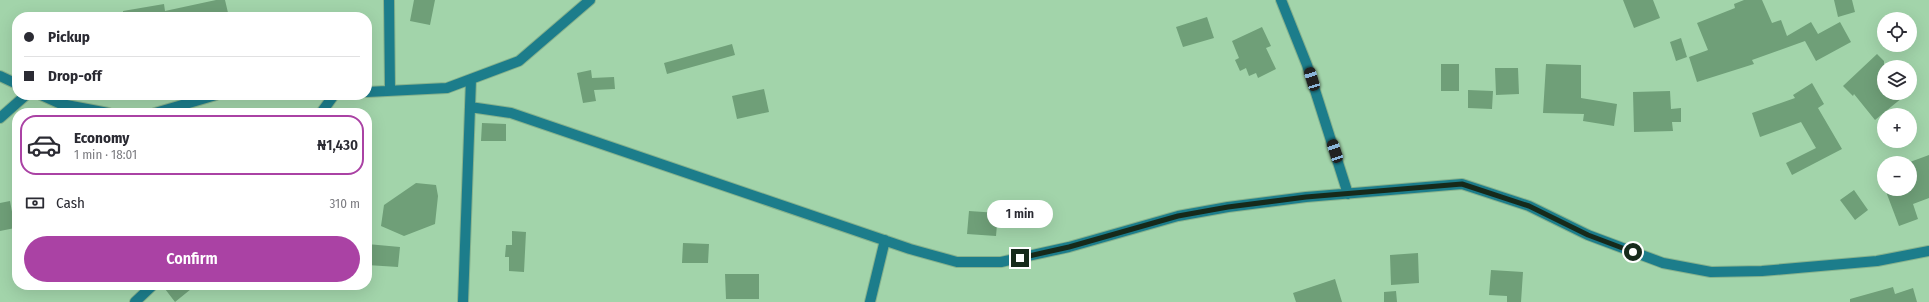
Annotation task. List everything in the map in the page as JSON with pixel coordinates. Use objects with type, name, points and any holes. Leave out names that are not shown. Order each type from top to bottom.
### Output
[{"type":"street","points":[[389,0],[390,91]]},
{"type":"street","points":[[372,92],[447,88],[519,62],[590,0]]},
{"type":"street","points":[[1282,0],[1307,65],[1348,194]]},
{"type":"street","points":[[0,76],[12,82]]},
{"type":"street","points":[[463,302],[470,79]]},
{"type":"street","points":[[0,118],[20,100]]},
{"type":"street","points":[[52,100],[61,104],[82,108]]},
{"type":"street","points":[[173,108],[199,100]]},
{"type":"street","points":[[470,107],[511,113],[885,240],[957,262],[1001,262],[1069,247],[1178,216],[1228,207],[1306,197],[1462,184],[1529,206],[1588,235],[1662,263],[1710,272],[1762,272],[1877,261],[1929,251]]},
{"type":"street","points":[[870,302],[885,240]]},
{"type":"street","points":[[135,302],[148,290]]},
{"type":"building","points":[[216,0],[225,0],[228,12],[123,12],[164,4],[165,11]]},
{"type":"building","points":[[414,0],[435,0],[430,25],[410,21]]},
{"type":"building","points":[[1623,0],[1653,0],[1660,18],[1634,28]]},
{"type":"building","points":[[1744,0],[1762,0],[1772,23],[1781,20],[1787,36],[1811,22],[1818,34],[1840,22],[1851,42],[1816,61],[1805,41],[1752,60],[1754,64],[1697,82],[1689,57],[1708,50],[1697,23],[1735,8],[1734,4]]},
{"type":"building","points":[[1834,0],[1852,0],[1855,12],[1838,17]]},
{"type":"building","points":[[1207,17],[1214,38],[1183,47],[1176,27]]},
{"type":"building","points":[[1262,27],[1271,46],[1266,48],[1276,69],[1258,78],[1256,73],[1249,76],[1246,68],[1240,71],[1235,60],[1239,58],[1232,41]]},
{"type":"building","points":[[1681,38],[1687,57],[1676,61],[1670,42]]},
{"type":"building","points":[[732,44],[735,55],[667,74],[664,63]]},
{"type":"building","points":[[1877,54],[1883,60],[1877,60],[1877,100],[1899,100],[1890,108],[1877,108],[1877,118],[1875,120],[1854,94],[1853,96],[1843,86]]},
{"type":"building","points":[[1441,64],[1459,64],[1459,91],[1441,91]]},
{"type":"building","points":[[1546,64],[1581,65],[1581,98],[1617,104],[1614,126],[1583,121],[1584,114],[1543,113]]},
{"type":"building","points":[[1495,68],[1518,68],[1519,94],[1496,95]]},
{"type":"building","points":[[591,70],[592,78],[614,77],[615,89],[594,90],[596,101],[583,103],[577,73]]},
{"type":"building","points":[[1812,83],[1824,104],[1818,108],[1842,149],[1792,175],[1786,163],[1816,148],[1801,122],[1760,137],[1752,113],[1795,98],[1793,95]]},
{"type":"building","points":[[764,89],[769,112],[737,119],[732,96]]},
{"type":"building","points":[[1468,90],[1493,91],[1492,109],[1468,108]]},
{"type":"building","points":[[1670,91],[1671,109],[1681,108],[1681,122],[1672,122],[1673,131],[1634,132],[1633,92]]},
{"type":"building","points":[[482,123],[506,124],[506,141],[481,141]]},
{"type":"building","points":[[1929,155],[1929,198],[1913,204],[1918,219],[1899,226],[1888,196],[1917,196],[1917,159]]},
{"type":"building","points":[[416,183],[436,185],[438,196],[435,224],[404,236],[381,226],[384,205]]},
{"type":"building","points":[[1854,190],[1868,210],[1855,220],[1840,200]]},
{"type":"building","points":[[10,201],[12,212],[12,229],[0,231],[0,203]]},
{"type":"building","points":[[969,211],[998,213],[996,236],[967,234]]},
{"type":"building","points":[[512,231],[526,232],[524,272],[509,271],[509,257],[505,257],[506,245],[512,245]]},
{"type":"building","points":[[683,243],[709,244],[708,263],[682,263]]},
{"type":"building","points":[[372,244],[400,247],[398,267],[372,265]]},
{"type":"building","points":[[1418,253],[1419,283],[1391,285],[1390,255]]},
{"type":"building","points":[[1491,270],[1523,272],[1521,302],[1507,302],[1507,296],[1489,295]]},
{"type":"building","points":[[725,274],[759,274],[759,299],[726,299]]},
{"type":"building","points":[[1335,279],[1342,302],[1296,302],[1293,293]]},
{"type":"building","points":[[1893,287],[1895,294],[1913,288],[1917,302],[1850,302],[1850,299]]},
{"type":"building","points":[[166,290],[190,290],[175,302]]},
{"type":"building","points":[[1396,291],[1397,302],[1384,302],[1384,292]]},
{"type":"route","points":[[1020,258],[1069,247],[1131,228],[1178,216],[1228,207],[1306,197],[1462,184],[1529,206],[1588,235],[1633,252]]}]
